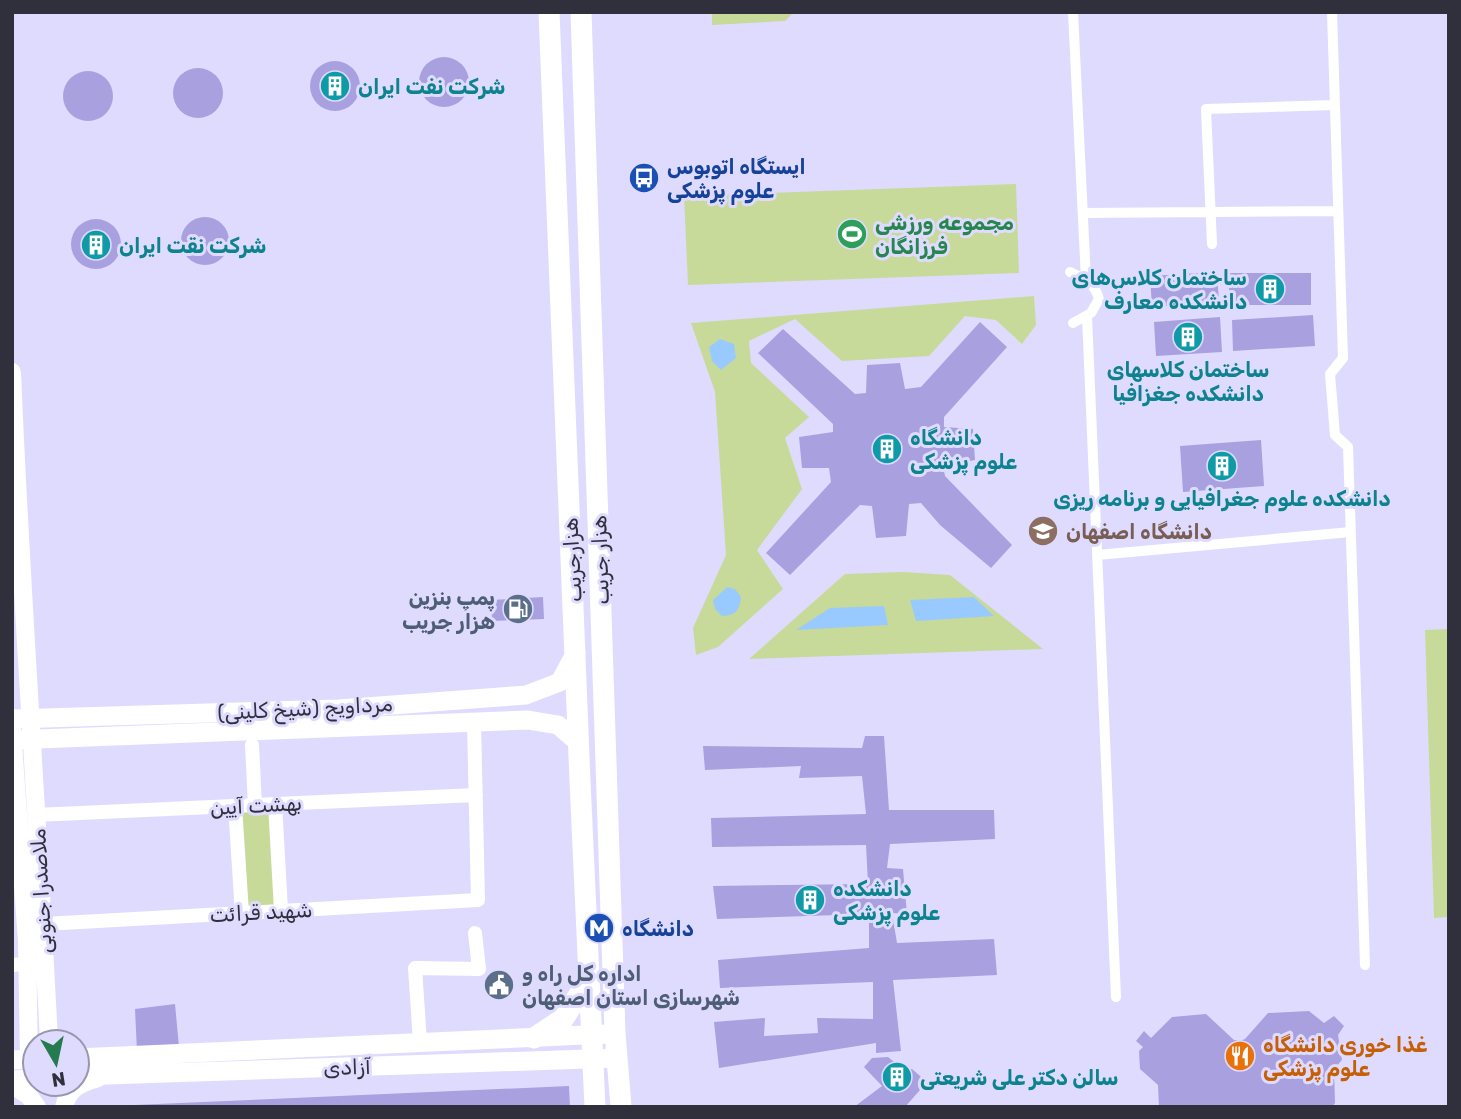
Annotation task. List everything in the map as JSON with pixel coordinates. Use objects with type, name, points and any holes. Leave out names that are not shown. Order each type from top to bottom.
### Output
[{"type":"main road","name":"هزارجریب","points":[[548,12],[595,1107]]},
{"type":"main road","name":"هزار جریب","points":[[582,12],[615,1033],[621,1107]]},
{"type":"main road","name":"مرداویج (شیخ کلینی)","points":[[19,740],[339,718],[526,695],[560,682],[576,652]]},
{"type":"main road","name":"مرداویج (شیخ کلینی)","points":[[21,719],[339,718],[474,723],[528,720],[558,724],[579,743]]},
{"type":"main road","points":[[534,1038],[564,1018],[589,979]]},
{"type":"main road","name":"آزادی","points":[[91,1076],[420,1042],[615,1033]]},
{"type":"main road","name":"آزادی","points":[[91,1058],[248,1061],[617,1058]]},
{"type":"street","points":[[1073,12],[1086,280]]},
{"type":"street","points":[[1332,12],[1343,358],[1330,374],[1335,435],[1348,447],[1365,965]]},
{"type":"street","points":[[1212,244],[1206,109],[1334,105]]},
{"type":"street","points":[[1083,213],[1338,211]]},
{"type":"street","points":[[1070,272],[1086,280],[1097,290],[1099,299],[1097,306],[1087,316],[1073,323]]},
{"type":"street","points":[[1087,316],[1116,997]]},
{"type":"street","points":[[12,372],[21,719],[19,740]]},
{"type":"street","points":[[1097,555],[1351,533]]},
{"type":"street","points":[[474,723],[476,795]]},
{"type":"street","points":[[12,730],[19,740]]},
{"type":"street","name":"ملاصدرا جنوبی","points":[[19,740],[36,815],[48,1028]]},
{"type":"street","name":"ملاصدرا جنوبی","points":[[19,740],[16,848],[23,1028]]},
{"type":"street","points":[[251,745],[255,805]]},
{"type":"street","name":"بهشت آیین","points":[[36,815],[476,795]]},
{"type":"street","name":"شهید قرائت","points":[[44,924],[478,900],[476,795]]},
{"type":"street","points":[[275,804],[281,910]]},
{"type":"street","points":[[235,806],[242,913]]},
{"type":"street","points":[[420,1042],[415,968],[479,969],[475,933]]},
{"type":"street","points":[[64,1107],[66,1096],[79,1083],[110,1075]]},
{"type":"street","points":[[12,1082],[29,1096],[37,1107]]},
{"type":"green space","points":[[712,12],[794,12],[785,21],[712,25]]},
{"type":"green space","name":"مجموعه ورزشی فرزانگان","points":[[1016,184],[1019,273],[688,285],[684,196]]},
{"type":"green space","points":[[1034,296],[1036,325],[1022,344],[996,320],[965,316],[929,356],[842,361],[795,319],[749,341],[751,363],[809,417],[785,438],[802,489],[757,550],[783,589],[718,647],[696,655],[693,628],[726,555],[715,392],[691,323]]},
{"type":"green space","points":[[903,572],[950,575],[1043,649],[749,659],[845,574]]},
{"type":"green space","points":[[1449,629],[1449,917],[1434,918],[1425,630]]},
{"type":"green space","points":[[275,804],[281,910],[242,913],[235,806]]},
{"type":"water","points":[[720,339],[734,344],[736,358],[721,370],[712,361],[709,347]]},
{"type":"water","points":[[727,587],[735,589],[741,597],[738,609],[730,615],[722,616],[715,609],[713,600]]},
{"type":"water","points":[[974,597],[994,616],[916,621],[910,600]]},
{"type":"water","points":[[884,606],[888,625],[796,630],[830,608]]},
{"type":"building","name":"شرکت نفت ایران","points":[[444,57],[461,65],[469,82],[461,99],[444,107],[427,99],[419,82],[427,65]]},
{"type":"building","name":"شرکت نفت ایران","points":[[335,61],[352,69],[360,86],[352,103],[335,111],[318,103],[310,86],[318,69]]},
{"type":"building","points":[[198,68],[215,76],[223,93],[215,110],[198,118],[181,110],[173,93],[181,76]]},
{"type":"building","points":[[88,71],[105,79],[113,96],[105,113],[88,121],[71,113],[63,96],[71,79]]},
{"type":"building","points":[[205,217],[214,218],[222,224],[228,232],[228,250],[222,258],[214,264],[205,265],[196,264],[188,258],[182,250],[181,241],[182,232],[188,224],[196,218]]},
{"type":"building","name":"شرکت نقت ایران","points":[[96,219],[114,226],[121,244],[114,262],[96,269],[78,262],[71,244],[78,226]]},
{"type":"building","points":[[1217,272],[1219,303],[1152,307],[1150,276]]},
{"type":"building","name":"ساختمان کلاس‌های دانشکده معارف","points":[[1229,273],[1311,273],[1311,305],[1229,305]]},
{"type":"building","points":[[1313,315],[1315,346],[1233,351],[1232,320]]},
{"type":"building","name":"ساختمان کلاسهای دانشکده جغزافیا","points":[[1220,317],[1222,352],[1156,356],[1154,322]]},
{"type":"building","name":"دانشگاه علوم پزشکی","points":[[980,322],[1007,347],[944,417],[944,427],[973,429],[975,460],[943,466],[945,476],[1012,545],[991,568],[940,525],[921,503],[909,504],[906,536],[876,538],[872,506],[860,505],[790,575],[766,553],[831,482],[829,468],[802,468],[799,437],[833,432],[833,424],[758,353],[783,329],[855,394],[866,393],[867,365],[900,363],[905,389],[921,387]]},
{"type":"building","name":"دانشکده علوم جغرافیایی و برنامه ریزی","points":[[1261,440],[1264,486],[1183,492],[1180,446]]},
{"type":"building","name":"پمپ بنزین هزار جریب","points":[[543,597],[544,619],[492,621],[491,600]]},
{"type":"building","name":"دانشکده علوم پزشکی","points":[[865,736],[884,736],[889,810],[994,810],[995,839],[890,844],[887,868],[903,869],[907,914],[892,913],[897,943],[994,939],[997,975],[893,980],[901,1051],[876,1053],[876,1043],[719,1068],[714,1022],[765,1018],[764,1036],[818,1033],[817,1018],[873,1019],[873,982],[720,988],[718,960],[869,948],[869,914],[717,919],[713,886],[868,884],[866,845],[712,847],[711,818],[866,814],[862,776],[799,778],[801,766],[705,770],[703,746],[862,748]]},
{"type":"building","points":[[175,1004],[179,1047],[137,1052],[135,1009]]},
{"type":"building","name":"غذا خوری دانشگاه علوم پزشکی","points":[[1309,1011],[1324,1023],[1334,1016],[1344,1026],[1338,1035],[1342,1060],[1334,1069],[1335,1103],[1332,1107],[1159,1107],[1158,1085],[1140,1069],[1139,1051],[1143,1047],[1136,1041],[1144,1031],[1151,1038],[1172,1017],[1206,1014],[1234,1040],[1240,1041],[1245,1039],[1268,1013]]},
{"type":"building","name":"سالن دکتر علی شریعتی","points":[[888,1057],[905,1071],[912,1069],[927,1082],[905,1107],[854,1107],[882,1086],[864,1067],[872,1058]]},
{"type":"building","points":[[569,1086],[570,1107],[134,1107],[134,1105]]},
{"type":"place","name":"شرکت نفت ایران","points":[[335,86]]},
{"type":"place","name":"ایستگاه اتوبوس علوم پزشکی","points":[[644,178]]},
{"type":"place","name":"مجموعه ورزشی فرزانگان","points":[[852,234]]},
{"type":"place","name":"شرکت نقت ایران","points":[[96,245]]},
{"type":"place","name":"ساختمان کلاس‌های دانشکده معارف","points":[[1270,289]]},
{"type":"place","name":"ساختمان کلاسهای دانشکده جغزافیا","points":[[1188,337]]},
{"type":"place","name":"دانشگاه علوم پزشکی","points":[[887,449]]},
{"type":"place","name":"دانشکده علوم جغرافیایی و برنامه ریزی","points":[[1222,466]]},
{"type":"place","name":"دانشگاه اصفهان","points":[[1043,531]]},
{"type":"place","name":"پمپ بنزین هزار جریب","points":[[518,609]]},
{"type":"place","name":"دانشکده علوم پزشکی","points":[[810,900]]},
{"type":"place","name":"دانشگاه","points":[[599,928]]},
{"type":"place","name":"اداره کل راه و شهرسازی استان اصفهان","points":[[499,985]]},
{"type":"place","name":"غذا خوری دانشگاه علوم پزشکی","points":[[1240,1056]]},
{"type":"place","name":"سالن دکتر علی شریعتی","points":[[897,1077]]}]
